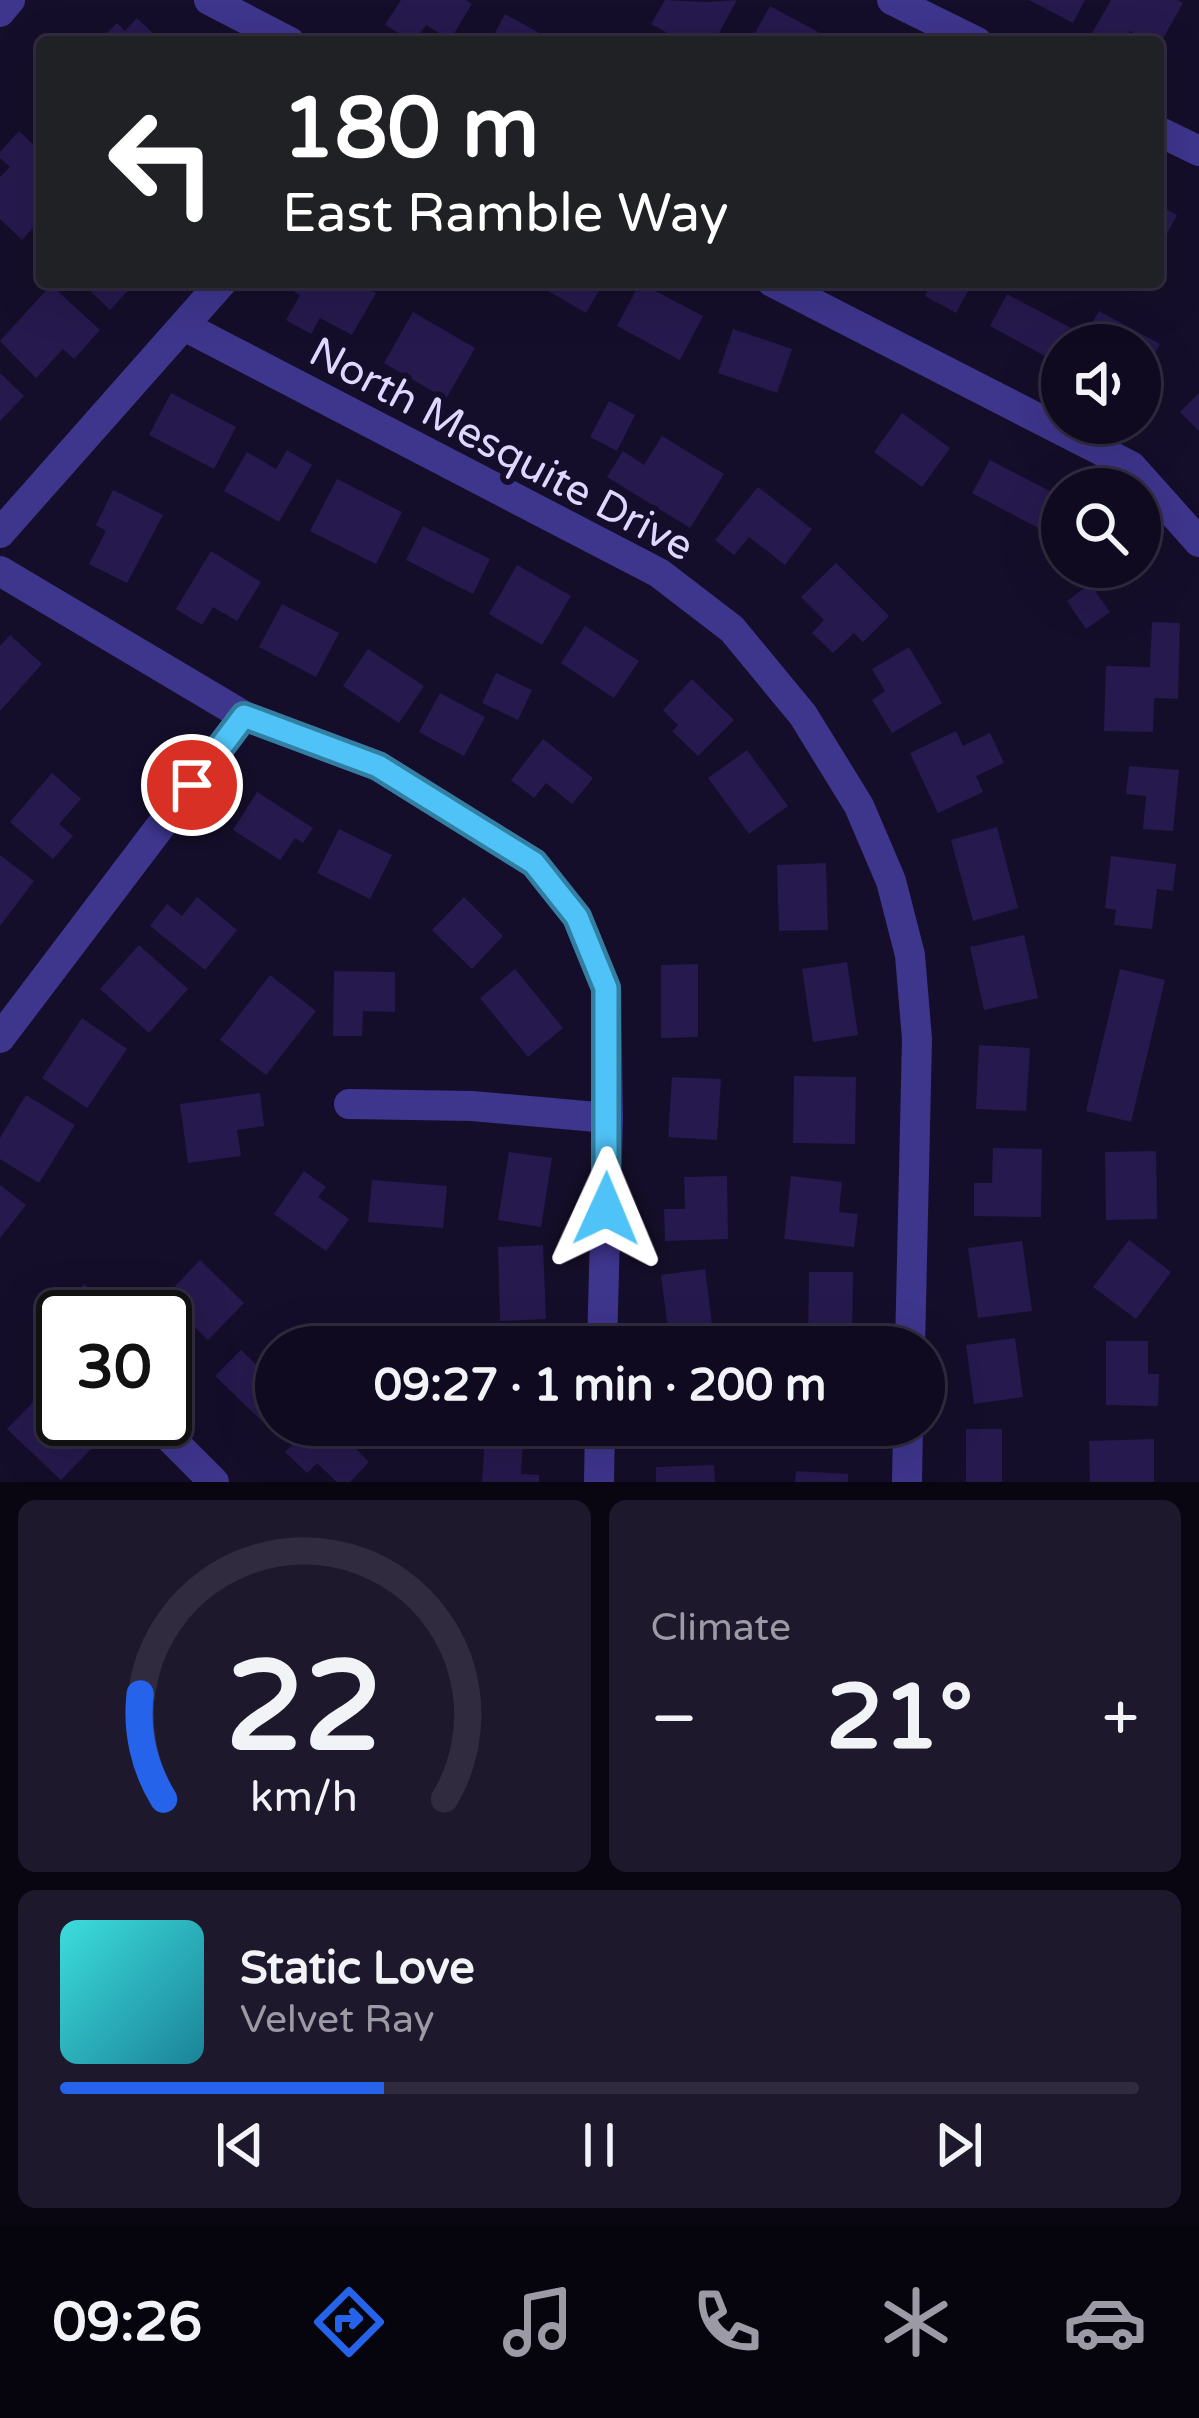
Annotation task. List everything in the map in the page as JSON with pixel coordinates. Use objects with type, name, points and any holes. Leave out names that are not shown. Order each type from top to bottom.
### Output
[{"type":"street","points":[[0,12],[10,0]]},
{"type":"street","points":[[209,0],[278,36]]},
{"type":"street","points":[[892,0],[965,36]]},
{"type":"street","points":[[1164,134],[1199,152]]},
{"type":"street","points":[[0,533],[217,288]]},
{"type":"street","points":[[784,288],[1131,466],[1199,542]]},
{"type":"street","name":"North Mesquite Drive","points":[[184,326],[658,573],[731,629],[803,715],[859,806],[891,881],[910,955],[917,1039],[910,1326]]},
{"type":"street","points":[[0,571],[244,716],[378,766],[534,863],[577,917],[606,988],[603,1326]]},
{"type":"street","points":[[0,1038],[244,716]]},
{"type":"street","points":[[349,1105],[472,1106],[608,1118]]},
{"type":"street","points":[[178,1446],[214,1482]]},
{"type":"street","points":[[598,1482],[599,1446]]},
{"type":"street","points":[[907,1482],[908,1446]]},
{"type":"building","points":[[401,0],[466,0],[472,4],[452,36],[426,25],[418,36],[403,36],[385,25]]},
{"type":"building","points":[[665,0],[737,0],[717,36],[673,36],[651,24]]},
{"type":"building","points":[[1029,0],[1085,0],[1073,23]]},
{"type":"building","points":[[1111,0],[1183,3],[1164,37],[1130,31],[1127,36],[1091,35]]},
{"type":"building","points":[[770,6],[825,36],[753,36]]},
{"type":"building","points":[[505,14],[545,36],[493,36]]},
{"type":"building","points":[[137,18],[156,36],[104,36],[117,23],[125,31]]},
{"type":"building","points":[[19,131],[36,147],[36,225],[22,240],[0,219],[0,177],[10,167],[0,152]]},
{"type":"building","points":[[1164,208],[1177,215],[1164,240]]},
{"type":"building","points":[[48,288],[54,288],[100,330],[74,359],[63,349],[36,378],[0,341]]},
{"type":"building","points":[[87,288],[130,288],[110,310]]},
{"type":"building","points":[[288,288],[367,288],[376,293],[352,335],[320,318],[311,334],[286,320],[300,295]]},
{"type":"building","points":[[543,288],[601,288],[586,313]]},
{"type":"building","points":[[637,288],[650,288],[703,316],[680,360],[617,326]]},
{"type":"building","points":[[929,288],[970,288],[956,313],[925,296]]},
{"type":"building","points":[[1007,294],[1063,324],[1041,324],[1041,354],[990,326]]},
{"type":"building","points":[[1099,311],[1123,324],[1092,324]]},
{"type":"building","points":[[413,312],[475,348],[446,399],[384,363]]},
{"type":"building","points":[[733,329],[792,349],[777,393],[718,373]]},
{"type":"building","points":[[0,373],[24,396],[0,421]]},
{"type":"building","points":[[171,393],[236,427],[214,469],[149,435]]},
{"type":"building","points":[[1199,393],[1199,431],[1180,412]]},
{"type":"building","points":[[609,401],[635,415],[617,451],[590,437]]},
{"type":"building","points":[[902,413],[950,448],[922,487],[874,452]]},
{"type":"building","points":[[662,436],[724,474],[690,528],[607,477],[623,451],[644,465]]},
{"type":"building","points":[[287,450],[312,465],[279,522],[224,491],[247,452],[276,469]]},
{"type":"building","points":[[990,460],[1041,487],[1040,529],[972,493]]},
{"type":"building","points":[[337,479],[402,512],[376,564],[310,531]]},
{"type":"building","points":[[758,487],[812,529],[785,565],[749,537],[734,555],[715,540]]},
{"type":"building","points":[[113,490],[163,515],[127,583],[89,564],[106,531],[96,525]]},
{"type":"building","points":[[423,526],[490,559],[473,594],[406,560]]},
{"type":"building","points":[[211,551],[261,582],[237,621],[213,607],[202,625],[176,609]]},
{"type":"building","points":[[836,563],[889,616],[863,642],[854,633],[833,653],[812,633],[824,620],[801,597]]},
{"type":"building","points":[[517,565],[571,596],[542,645],[489,614]]},
{"type":"building","points":[[1085,588],[1093,588],[1110,612],[1086,629],[1067,601]]},
{"type":"building","points":[[282,604],[339,633],[316,677],[259,647]]},
{"type":"building","points":[[1152,622],[1180,623],[1178,699],[1154,698],[1153,732],[1104,731],[1106,666],[1150,667]]},
{"type":"building","points":[[585,626],[639,661],[614,698],[561,663]]},
{"type":"building","points":[[10,635],[42,664],[0,711],[0,646]]},
{"type":"building","points":[[909,647],[942,703],[892,733],[872,700],[885,691],[872,669]]},
{"type":"building","points":[[368,649],[424,686],[399,723],[343,686]]},
{"type":"building","points":[[496,673],[532,690],[518,720],[482,703]]},
{"type":"building","points":[[692,679],[734,720],[698,756],[672,731],[678,725],[663,710]]},
{"type":"building","points":[[440,693],[485,717],[464,756],[419,732]]},
{"type":"building","points":[[956,731],[963,746],[990,733],[1004,763],[976,776],[983,792],[938,813],[910,753]]},
{"type":"building","points":[[543,739],[593,778],[572,804],[546,783],[534,798],[511,780]]},
{"type":"building","points":[[747,750],[788,806],[749,834],[708,778]]},
{"type":"building","points":[[1129,766],[1179,770],[1173,831],[1143,829],[1146,796],[1126,794]]},
{"type":"building","points":[[52,773],[81,799],[59,824],[73,836],[53,859],[10,822]]},
{"type":"building","points":[[257,792],[313,828],[303,843],[295,838],[280,860],[233,830]]},
{"type":"building","points":[[997,827],[1018,908],[973,921],[951,840]]},
{"type":"building","points":[[339,829],[392,855],[370,899],[317,873]]},
{"type":"building","points":[[0,855],[34,881],[0,926]]},
{"type":"building","points":[[1111,856],[1176,864],[1173,891],[1157,889],[1152,929],[1114,925],[1116,910],[1105,908]]},
{"type":"building","points":[[826,863],[828,930],[779,931],[777,865]]},
{"type":"building","points":[[197,897],[237,930],[205,970],[150,926],[167,904],[182,916]]},
{"type":"building","points":[[464,897],[503,936],[472,969],[432,930]]},
{"type":"building","points":[[1024,935],[1038,998],[984,1010],[970,947]]},
{"type":"building","points":[[139,945],[188,989],[149,1033],[100,989]]},
{"type":"building","points":[[847,962],[858,1035],[813,1042],[802,969]]},
{"type":"building","points":[[698,964],[698,1037],[661,1038],[661,965]]},
{"type":"building","points":[[515,969],[563,1028],[528,1057],[480,998]]},
{"type":"building","points":[[1120,969],[1165,980],[1131,1122],[1086,1111]]},
{"type":"building","points":[[334,971],[395,972],[395,1012],[363,1011],[362,1036],[333,1036]]},
{"type":"building","points":[[270,975],[316,1011],[266,1075],[220,1040]]},
{"type":"building","points":[[82,1018],[127,1049],[87,1108],[42,1078]]},
{"type":"building","points":[[979,1045],[1030,1048],[1026,1111],[976,1109]]},
{"type":"building","points":[[794,1076],[856,1077],[855,1144],[793,1143]]},
{"type":"building","points":[[672,1077],[721,1079],[717,1140],[668,1137]]},
{"type":"building","points":[[260,1093],[264,1126],[237,1130],[241,1156],[188,1163],[180,1104]]},
{"type":"building","points":[[26,1095],[75,1125],[39,1183],[0,1159],[0,1138]]},
{"type":"building","points":[[993,1148],[1042,1149],[1041,1217],[974,1216],[974,1183],[992,1183]]},
{"type":"building","points":[[1156,1151],[1157,1219],[1106,1220],[1105,1152]]},
{"type":"building","points":[[509,1152],[552,1158],[541,1227],[498,1220]]},
{"type":"building","points":[[304,1171],[326,1187],[318,1197],[349,1219],[326,1251],[274,1214]]},
{"type":"building","points":[[727,1176],[728,1239],[665,1241],[664,1209],[685,1209],[684,1177]]},
{"type":"building","points":[[791,1176],[842,1182],[839,1212],[858,1214],[854,1247],[784,1239]]},
{"type":"building","points":[[372,1180],[447,1186],[443,1228],[368,1222]]},
{"type":"building","points":[[0,1185],[26,1205],[0,1238]]},
{"type":"building","points":[[1129,1240],[1171,1272],[1136,1319],[1093,1287]]},
{"type":"building","points":[[1022,1241],[1032,1311],[978,1318],[968,1248]]},
{"type":"building","points":[[543,1245],[546,1319],[500,1321],[498,1247]]},
{"type":"building","points":[[200,1260],[244,1303],[208,1340],[192,1325],[192,1290],[172,1290]]},
{"type":"building","points":[[705,1269],[712,1326],[668,1326],[661,1275]]},
{"type":"building","points":[[809,1272],[853,1272],[852,1326],[808,1326]]},
{"type":"building","points":[[1015,1338],[1023,1397],[974,1404],[966,1345]]},
{"type":"building","points":[[1106,1341],[1148,1341],[1148,1374],[1159,1374],[1158,1406],[1106,1405]]},
{"type":"building","points":[[241,1350],[255,1364],[255,1414],[215,1376]]},
{"type":"building","points":[[36,1399],[36,1446],[92,1448],[61,1480],[7,1429]]},
{"type":"building","points":[[966,1429],[1002,1429],[1002,1482],[966,1482]]},
{"type":"building","points":[[1154,1439],[1154,1482],[1090,1482],[1089,1441]]},
{"type":"building","points":[[291,1446],[353,1446],[369,1462],[350,1482],[337,1482],[317,1463],[307,1473],[285,1452]]},
{"type":"building","points":[[484,1446],[523,1446],[521,1474],[539,1475],[539,1482],[482,1482]]},
{"type":"building","points":[[714,1465],[715,1482],[656,1482],[656,1467]]},
{"type":"building","points":[[796,1471],[848,1474],[848,1482],[795,1482]]},
{"type":"route","points":[[192,785],[244,716],[378,766],[534,863],[577,917],[606,988],[606,1209]]}]
